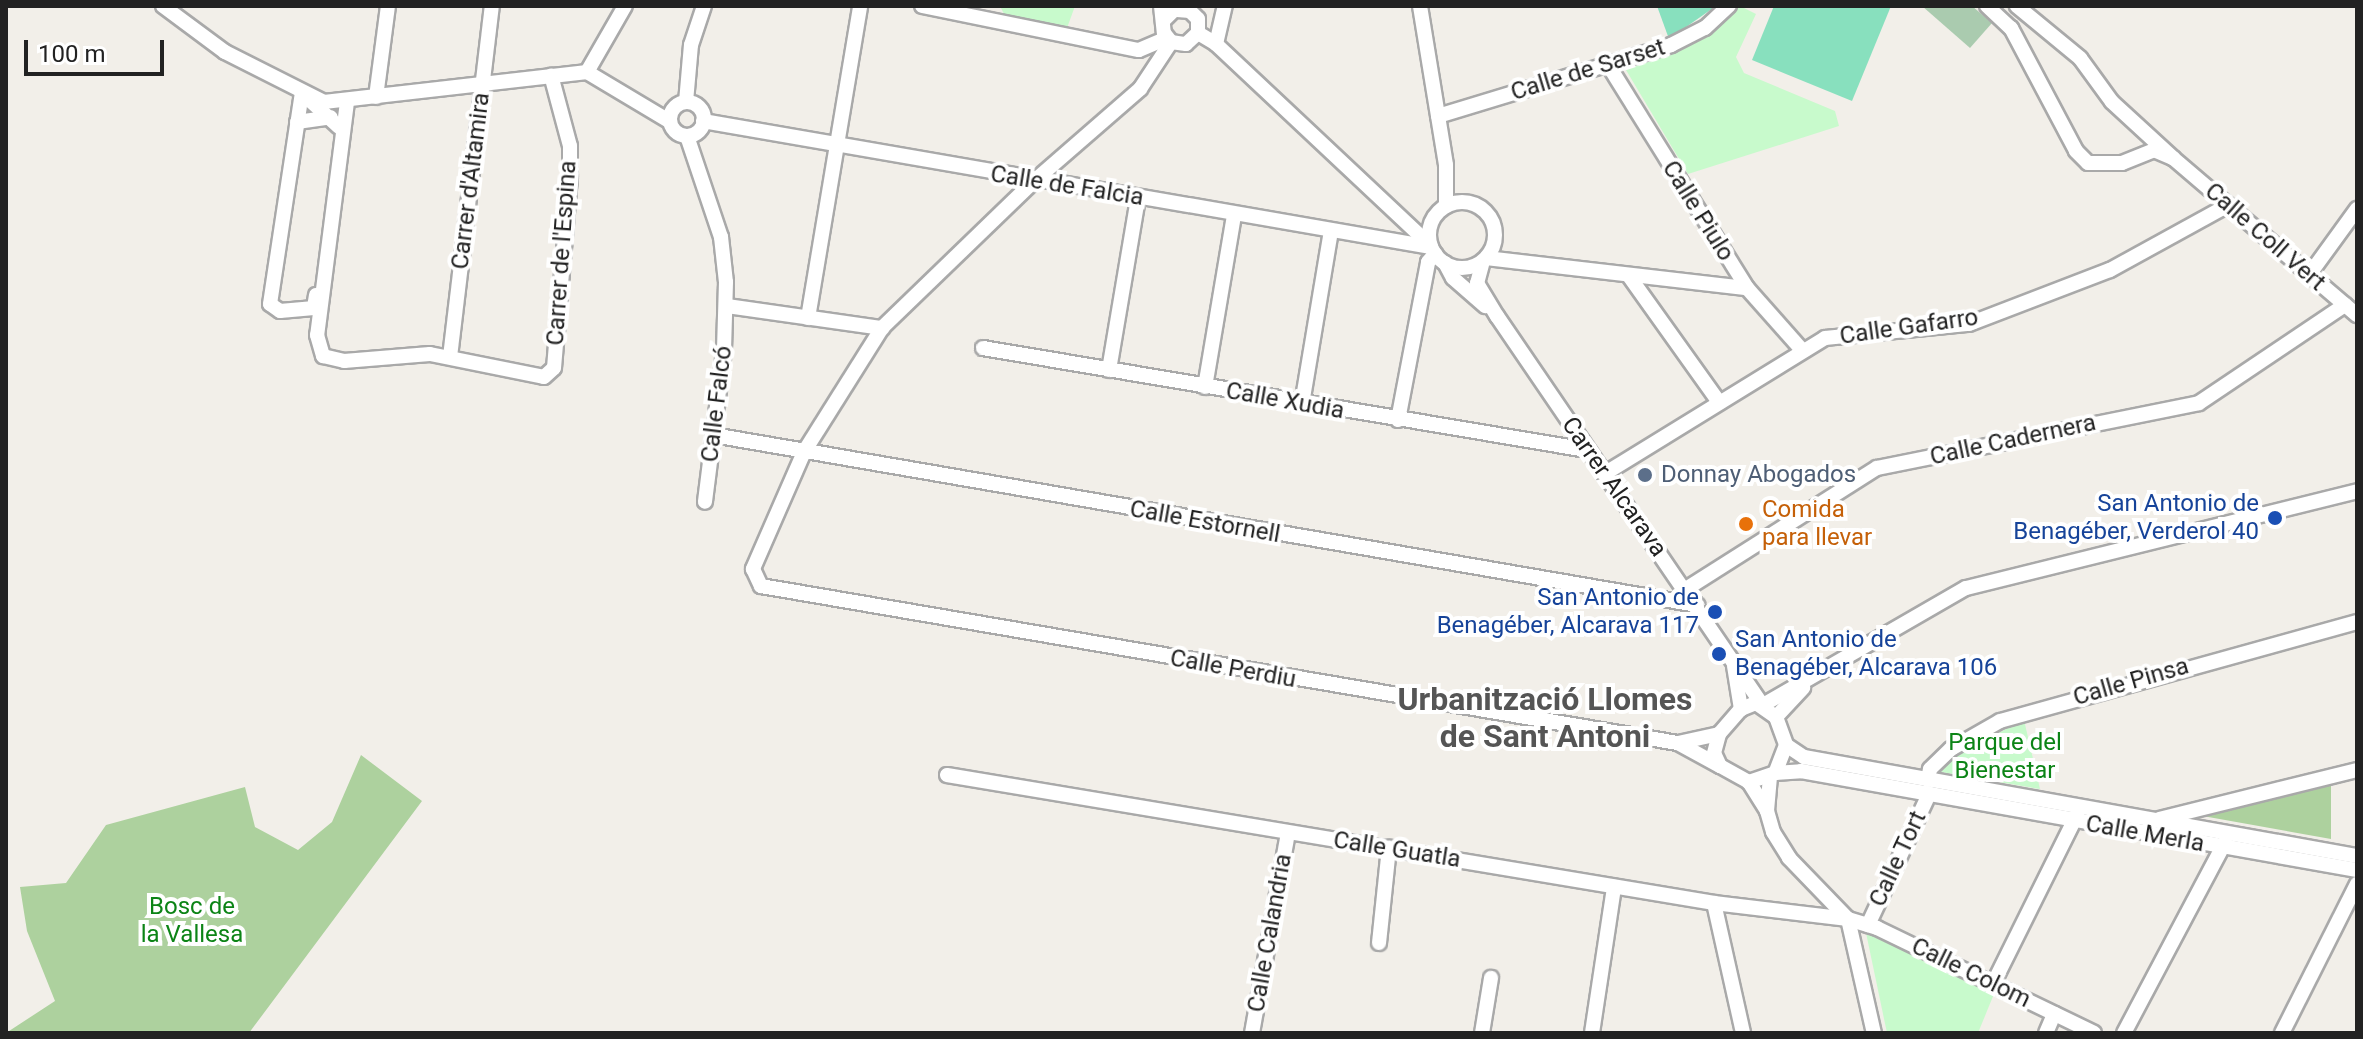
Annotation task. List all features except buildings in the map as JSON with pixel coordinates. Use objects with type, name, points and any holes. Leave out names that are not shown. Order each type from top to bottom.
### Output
[{"type":"street","points":[[165,6],[225,52],[302,93],[335,122]]},
{"type":"street","points":[[376,97],[388,6]]},
{"type":"street","name":"Carrer d'Altamira","points":[[450,357],[492,6]]},
{"type":"street","points":[[587,72],[625,6]]},
{"type":"street","points":[[686,102],[691,45],[704,6]]},
{"type":"street","points":[[808,318],[860,6]]},
{"type":"street","points":[[804,452],[882,328],[1033,182],[1140,89],[1169,40],[1162,13],[1180,7],[1194,14],[1198,33],[1186,44],[1169,40],[1139,50],[922,6]]},
{"type":"street","points":[[1216,44],[1225,6]]},
{"type":"street","points":[[1420,6],[1454,204]]},
{"type":"street","name":"Calle de Sarset","points":[[1438,116],[1671,45],[1705,28],[1729,6]]},
{"type":"street","points":[[1987,6],[2011,28],[2076,151],[2088,163],[2122,163],[2154,150],[2173,158]]},
{"type":"street","name":"Calle Coll Vert","points":[[2017,6],[2080,58],[2112,102],[2173,158],[2357,315]]},
{"type":"street","name":"Carrer Alcarava","points":[[1198,33],[1216,44],[1405,220],[1435,252],[1453,278],[1497,316]]},
{"type":"street","name":"Calle Piulo","points":[[1607,63],[1747,288],[1802,350]]},
{"type":"street","points":[[302,93],[344,103],[483,82],[587,72],[669,121],[676,132],[687,136],[703,121],[699,107],[686,102],[673,108],[669,121]]},
{"type":"street","name":"Carrer de l'Espina","points":[[344,103],[319,347],[331,361],[395,354],[450,357],[544,377],[554,368],[570,146],[551,75]]},
{"type":"street","points":[[302,93],[271,286],[270,304],[280,311],[314,308],[335,122],[344,103]]},
{"type":"street","name":"Calle de Falcia","points":[[703,121],[1435,252]]},
{"type":"street","points":[[297,122],[335,122]]},
{"type":"street","name":"Calle Falcó","points":[[687,136],[721,237],[727,306],[705,502]]},
{"type":"street","points":[[1109,370],[1138,198]]},
{"type":"street","points":[[1405,220],[1432,221],[1454,204],[1480,207],[1494,224],[1494,246],[1484,259],[1464,268],[1435,252]]},
{"type":"street","name":"Calle Gafarro","points":[[1604,474],[1825,338],[1969,324],[2110,270],[2228,205]]},
{"type":"street","points":[[2309,275],[2357,209]]},
{"type":"street","points":[[1205,387],[1234,215]]},
{"type":"street","points":[[1398,420],[1428,262],[1435,252],[1432,221]]},
{"type":"street","points":[[1302,404],[1331,231]]},
{"type":"street","points":[[1484,259],[1747,288]]},
{"type":"street","name":"Carrer Alcarava","points":[[1484,259],[1477,283],[1497,316],[1763,705]]},
{"type":"street","points":[[1629,276],[1719,402]]},
{"type":"street","name":"Calle Cadernera","points":[[1686,589],[1877,468],[2199,403],[2345,305]]},
{"type":"street","points":[[727,306],[882,328]]},
{"type":"street","name":"Calle Xudia","points":[[983,348],[1587,450]]},
{"type":"street","name":"Calle Estornell","points":[[713,435],[1697,605]]},
{"type":"street","name":"Calle Perdiu","points":[[804,452],[753,569],[761,586],[787,594],[1678,743],[1720,766]]},
{"type":"street","points":[[1874,1033],[1848,919],[1789,858],[1773,832],[1767,811],[1749,782],[1720,766],[1714,753],[1719,734],[1741,709],[1763,705],[1966,588],[2357,491]]},
{"type":"street","name":"Calle Pinsa","points":[[1928,787],[1930,769],[1951,749],[2000,721],[2357,622]]},
{"type":"street","name":"Carrer Alcarava","points":[[1733,658],[1741,709]]},
{"type":"street","points":[[1776,717],[1814,676]]},
{"type":"street","points":[[1763,705],[1776,717],[1786,745],[1773,775],[1767,811]]},
{"type":"street","name":"Calle Perdiu","points":[[1678,743],[1719,734]]},
{"type":"street","name":"Calle Merla","points":[[1786,745],[1804,757],[1928,787],[2225,840],[2357,856]]},
{"type":"street","points":[[2153,821],[2357,770]]},
{"type":"street","name":"Calle Merla","points":[[1773,775],[1801,771],[1928,787]]},
{"type":"street","name":"Calle Guatla","points":[[947,775],[1714,903],[1848,919]]},
{"type":"street","points":[[1749,782],[1773,775]]},
{"type":"street","name":"Calle Tort","points":[[1868,925],[1928,787]]},
{"type":"street","points":[[1993,984],[2077,815]]},
{"type":"street","name":"Calle Merla","points":[[2077,815],[2153,821],[2357,870]]},
{"type":"street","name":"Calle Calandria","points":[[1252,1033],[1288,833]]},
{"type":"street","points":[[2124,1033],[2225,840]]},
{"type":"street","points":[[1379,943],[1389,848]]},
{"type":"street","points":[[2282,1033],[2357,884]]},
{"type":"street","points":[[1592,1033],[1614,887]]},
{"type":"street","points":[[1714,903],[1743,1033]]},
{"type":"street","name":"Calle Colom","points":[[1848,919],[1868,925],[2094,1033]]},
{"type":"street","points":[[1482,1033],[1491,978]]},
{"type":"street","points":[[2046,1033],[2054,1014]]},
{"type":"green space","points":[[1000,6],[1075,6],[1067,28],[1005,16]]},
{"type":"green space","points":[[1657,6],[1716,6],[1669,39]]},
{"type":"green space","points":[[1740,6],[1756,14],[1736,57],[1744,73],[1835,111],[1839,126],[1688,174],[1626,70],[1695,43]]},
{"type":"green space","points":[[1774,6],[1891,6],[1852,101],[1752,60]]},
{"type":"green space","points":[[1922,6],[1972,6],[1992,23],[1970,48]]},
{"type":"green space","name":"Parque del Bienestar","points":[[2024,720],[2040,789],[1941,772],[1957,754]]},
{"type":"green space","name":"Bosc de la Vallesa","points":[[361,755],[422,801],[249,1033],[6,1033],[55,1001],[27,931],[20,887],[66,883],[106,825],[245,787],[255,827],[298,850],[332,822]]},
{"type":"green space","points":[[2331,780],[2331,839],[2186,813]]},
{"type":"green space","points":[[1865,928],[1996,989],[1978,1033],[1887,1033]]},
{"type":"place","name":"Donnay Abogados","points":[[1645,475]]},
{"type":"place","name":"San Antonio de Benagéber, Verderol 40","points":[[2275,518]]},
{"type":"place","name":"Comida para llevar","points":[[1746,524]]},
{"type":"place","name":"San Antonio de Benagéber, Alcarava 117","points":[[1715,612]]},
{"type":"place","name":"San Antonio de Benagéber, Alcarava 106","points":[[1719,654]]},
{"type":"district","name":"Urbanització Llomes de Sant Antoni","points":[[1545,718]]}]
